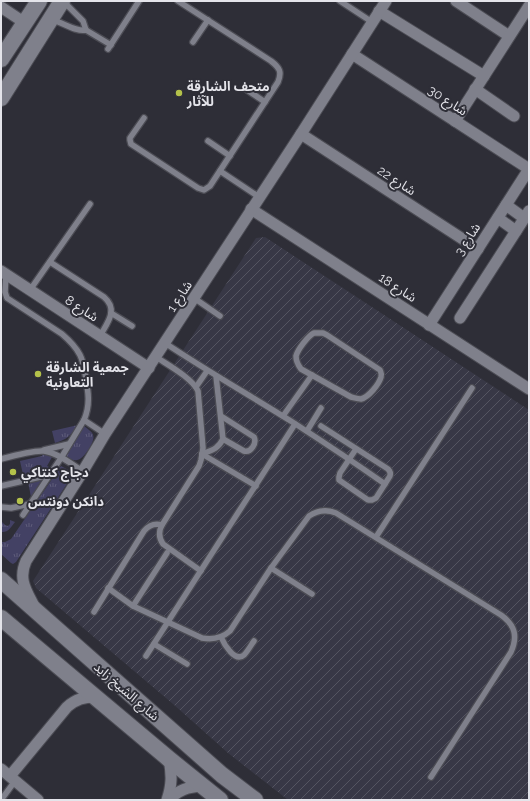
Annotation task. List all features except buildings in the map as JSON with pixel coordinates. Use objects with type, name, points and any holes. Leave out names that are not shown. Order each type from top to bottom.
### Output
[{"type":"main road","points":[[5,51],[39,1]]},
{"type":"main road","points":[[1,98],[62,1]]},
{"type":"main road","name":"شارع الشيخ زايد","points":[[1,580],[222,775],[255,800]]},
{"type":"main road","name":"شارع الشيخ زايد","points":[[1,618],[220,800]]},
{"type":"street","name":"شارع 1","points":[[37,611],[24,586],[23,581],[22,571],[31,553],[105,434],[386,1]]},
{"type":"street","points":[[456,1],[509,36]]},
{"type":"street","points":[[1,6],[25,23]]},
{"type":"street","points":[[455,121],[529,6]]},
{"type":"street","points":[[379,11],[484,76]]},
{"type":"street","name":"شارع 30","points":[[352,54],[529,169]]},
{"type":"street","points":[[475,89],[514,116]]},
{"type":"street","name":"شارع 22","points":[[300,134],[478,249]]},
{"type":"street","name":"شارع 3","points":[[429,325],[529,169]]},
{"type":"street","points":[[460,318],[526,215],[506,205]]},
{"type":"street","name":"شارع 18","points":[[251,209],[529,389]]},
{"type":"street","points":[[498,218],[516,231]]},
{"type":"street","name":"شارع 8","points":[[4,273],[149,368]]},
{"type":"street","points":[[1,632],[17,631]]},
{"type":"street","points":[[38,800],[9,775],[67,707],[81,698],[95,697]]},
{"type":"street","points":[[168,800],[171,784],[169,759]]},
{"type":"street","points":[[168,800],[182,790],[202,786]]},
{"type":"lane","points":[[62,1],[83,21],[86,30],[109,47],[139,1]]},
{"type":"lane","points":[[144,118],[130,138],[130,142],[133,146],[198,188],[204,190],[210,186],[278,82],[280,72],[272,61],[178,1]]},
{"type":"lane","points":[[340,1],[372,22]]},
{"type":"lane","points":[[50,19],[61,22],[77,30],[86,30]]},
{"type":"lane","points":[[193,42],[208,20]]},
{"type":"lane","points":[[244,88],[265,102]]},
{"type":"lane","points":[[208,141],[230,156]]},
{"type":"lane","points":[[220,171],[259,197]]},
{"type":"lane","points":[[30,290],[90,204]]},
{"type":"lane","points":[[50,262],[107,300],[111,306],[110,319],[100,336]]},
{"type":"lane","points":[[4,273],[4,292],[7,298],[62,334],[72,343],[82,360],[89,390],[89,405],[84,420],[23,515]]},
{"type":"lane","points":[[194,298],[220,316]]},
{"type":"lane","points":[[111,313],[132,326]]},
{"type":"lane","points":[[318,333],[327,335],[377,368],[381,373],[380,380],[371,393],[362,399],[351,397],[312,375],[301,369],[296,361],[296,357],[307,338],[310,335],[318,333]]},
{"type":"lane","points":[[164,343],[207,371],[307,431],[385,484]]},
{"type":"lane","points":[[156,357],[190,380],[196,387],[199,396],[202,442],[202,454],[199,466],[159,533],[163,544],[201,571]]},
{"type":"lane","points":[[196,387],[207,371]]},
{"type":"lane","points":[[283,416],[312,375]]},
{"type":"lane","points":[[202,454],[220,446],[223,439],[216,376]]},
{"type":"lane","points":[[376,537],[472,388]]},
{"type":"lane","points":[[307,431],[321,408]]},
{"type":"lane","points":[[221,416],[256,439],[247,452],[223,439]]},
{"type":"lane","points":[[84,420],[105,434]]},
{"type":"lane","points":[[146,656],[295,424]]},
{"type":"lane","points":[[321,426],[390,471],[390,476],[376,498],[372,500],[340,480],[339,475],[356,449]]},
{"type":"lane","points":[[1,458],[69,444]]},
{"type":"lane","points":[[40,451],[49,452],[83,471]]},
{"type":"lane","points":[[202,454],[256,486]]},
{"type":"lane","points":[[1,486],[49,475]]},
{"type":"lane","points":[[1,507],[11,508],[30,504]]},
{"type":"lane","points":[[108,588],[133,606],[202,638],[215,639],[230,631],[271,568],[306,520],[317,511],[327,510],[336,513],[502,615],[512,625],[515,638],[514,646],[511,652],[431,777]]},
{"type":"lane","points":[[94,612],[146,528],[159,524],[162,526]]},
{"type":"lane","points":[[133,606],[167,553]]},
{"type":"lane","points":[[271,568],[312,594]]},
{"type":"lane","points":[[221,637],[230,652],[240,657],[245,654],[254,641]]},
{"type":"lane","points":[[154,644],[187,664]]},
{"type":"lane","points":[[1,800],[9,775]]},
{"type":"shaded area","points":[[265,237],[529,410],[529,800],[288,800],[228,753],[173,704],[36,588],[33,581],[256,238]]},
{"type":"green space","points":[[78,425],[68,437],[55,443],[52,431]]},
{"type":"green space","points":[[84,426],[91,431],[93,441],[88,450],[80,459],[72,460],[65,455]]},
{"type":"green space","points":[[42,453],[52,457],[47,466],[51,468],[35,477],[24,479],[20,461],[42,456]]},
{"type":"green space","points":[[61,466],[74,473],[16,562],[13,564],[11,563],[1,554],[1,542],[11,539]]},
{"type":"green space","points":[[41,481],[31,497],[28,482]]},
{"type":"green space","points":[[10,520],[15,522],[11,528],[7,531],[1,532],[1,521],[8,526],[10,524]]},
{"type":"place","name":"متحف الشارقة للآثار","points":[[179,93]]},
{"type":"place","name":"جمعية الشارقة التعاونية","points":[[38,374]]},
{"type":"place","name":"دجاج كنتاكي","points":[[13,472]]},
{"type":"place","name":"دانكن دونتس","points":[[20,501]]}]
